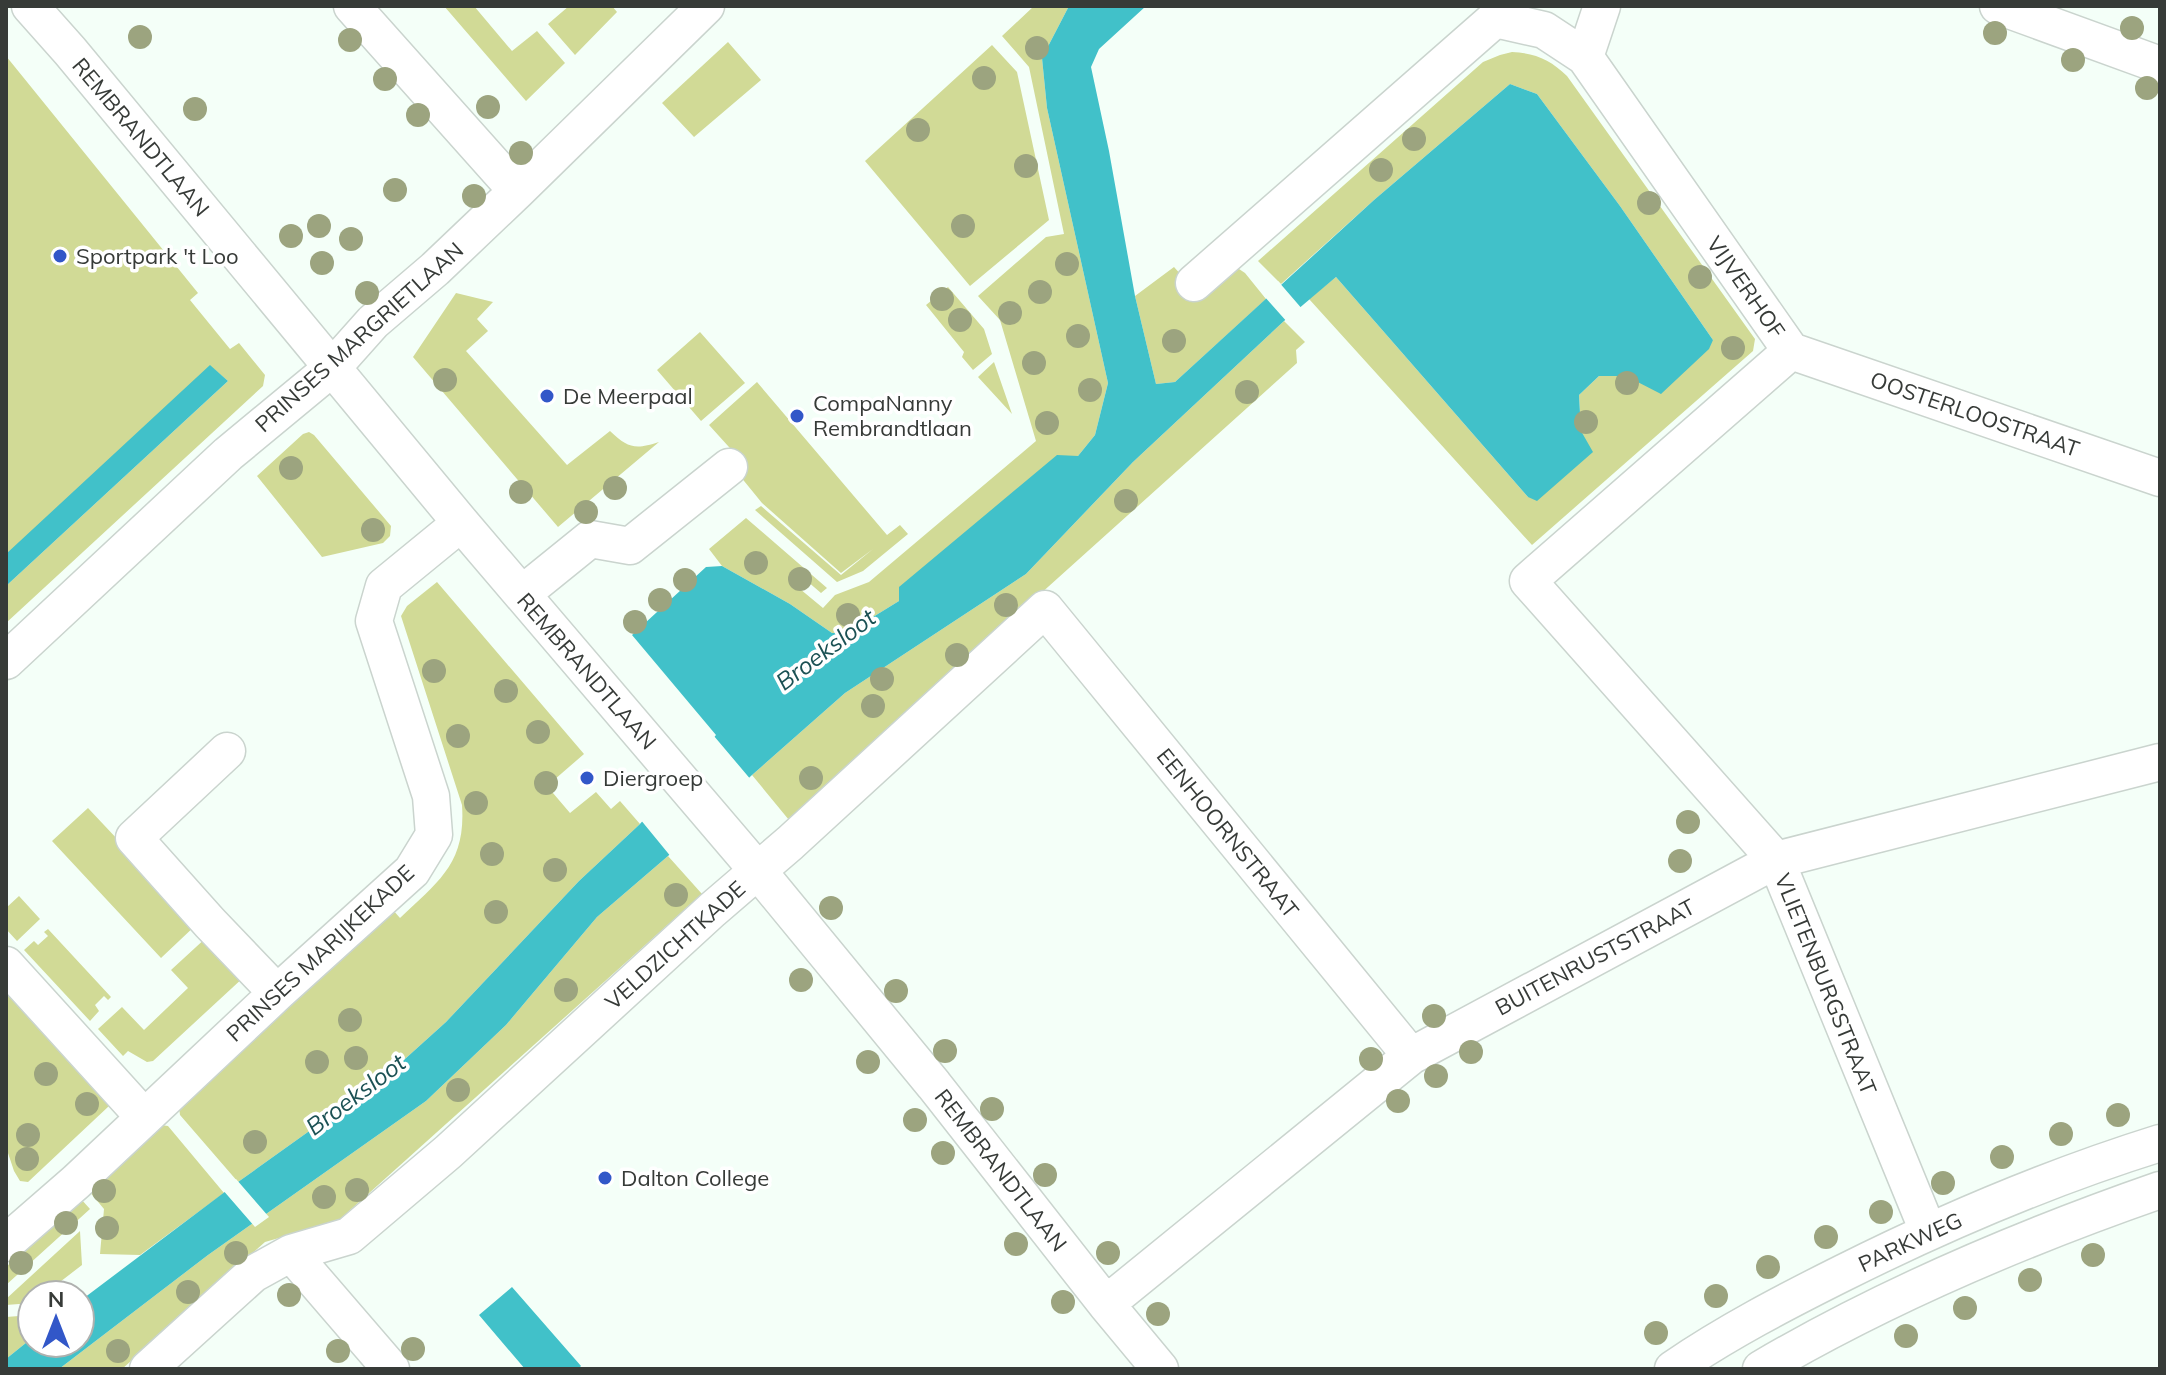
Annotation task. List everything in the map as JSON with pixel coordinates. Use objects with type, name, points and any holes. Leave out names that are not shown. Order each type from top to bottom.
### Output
[{"type":"street","name":"REMBRANDTLAAN","points":[[30,6],[461,523],[758,871],[934,1085],[1160,1369]]},
{"type":"street","name":"REMBRANDTLAAN","points":[[47,6],[70,51]]},
{"type":"street","points":[[352,6],[517,191]]},
{"type":"street","name":"PRINSES MARGRIETLAAN","points":[[6,661],[228,454],[332,368],[373,322],[435,269],[706,6]]},
{"type":"street","points":[[1585,57],[1602,6]]},
{"type":"street","points":[[1998,6],[2160,65]]},
{"type":"street","name":"VIJVERHOF","points":[[1194,283],[1498,13],[1544,30],[1585,57],[1791,351],[1528,581]]},
{"type":"street","name":"OOSTERLOOSTRAAT","points":[[1791,351],[2160,478]]},
{"type":"street","points":[[522,594],[590,539],[630,546],[729,467]]},
{"type":"street","name":"PRINSES MARIJKEKADE","points":[[6,1243],[412,871],[434,835],[431,796],[374,621],[384,586],[461,523]]},
{"type":"street","name":"VLIETENBURGSTRAAT","points":[[1528,581],[1776,860],[1928,1231]]},
{"type":"street","name":"VELDZICHTKADE","points":[[148,1369],[253,1274],[291,1253],[349,1236],[448,1152],[1045,609]]},
{"type":"street","name":"EENHOORNSTRAAT","points":[[1045,609],[1411,1056]]},
{"type":"street","points":[[227,751],[134,838],[277,993]]},
{"type":"street","name":"BUITENRUSTSTRAAT","points":[[1106,1304],[1411,1056],[1776,860],[2160,762]]},
{"type":"street","points":[[6,965],[144,1117]]},
{"type":"street","name":"PARKWEG","points":[[1673,1369],[1774,1308],[1928,1231],[2108,1159],[2160,1143]]},
{"type":"street","name":"PARKWEG","points":[[1761,1369],[1809,1341],[1945,1275],[2023,1241],[2160,1190]]},
{"type":"street","points":[[291,1253],[391,1369]]},
{"type":"green space","points":[[444,6],[474,6],[512,51],[537,31],[565,63],[526,101]]},
{"type":"green space","points":[[569,6],[612,6],[617,12],[575,55],[548,24]]},
{"type":"green space","points":[[1034,6],[1069,6],[1042,58],[1047,108],[1108,383],[1095,435],[1078,456],[899,601],[847,633],[832,633],[790,604],[722,566],[709,549],[746,518],[827,588],[821,593],[807,581],[800,589],[823,608],[835,595],[869,582],[1036,441],[1000,320],[978,296],[1046,237],[1064,234],[1029,67],[1002,36]]},
{"type":"green space","points":[[728,42],[761,80],[694,137],[662,103]]},
{"type":"green space","points":[[992,45],[1017,72],[1049,220],[970,286],[865,161]]},
{"type":"green space","points":[[1512,52],[1542,58],[1567,76],[1755,339],[1753,351],[1532,545],[1309,299],[1336,277],[1528,497],[1581,431],[1579,395],[1599,376],[1626,376],[1713,340],[1537,94],[1510,84],[1281,284],[1258,261],[1483,62]]},
{"type":"green space","name":"Sportpark 't Loo","points":[[6,56],[198,293],[190,300],[230,349],[239,343],[265,375],[263,386],[6,623],[6,586],[228,381],[214,369],[6,576]]},
{"type":"green space","points":[[1174,267],[1201,297],[1232,270],[1239,269],[1266,299],[1175,382],[1156,384],[1135,296]]},
{"type":"green space","points":[[948,287],[984,329],[992,354],[973,370],[962,357],[964,352],[926,305]]},
{"type":"green space","points":[[456,293],[493,302],[477,319],[488,331],[466,351],[567,465],[610,431],[632,446],[659,442],[558,527],[413,357]]},
{"type":"green space","points":[[1284,321],[1305,342],[1296,350],[1297,363],[789,820],[752,775],[845,693],[1026,574],[1133,462]]},
{"type":"green space","points":[[700,332],[745,383],[701,421],[657,370]]},
{"type":"green space","points":[[994,362],[1012,414],[978,377]]},
{"type":"green space","points":[[757,382],[887,535],[900,525],[908,534],[863,571],[837,582],[755,510],[761,506],[841,575],[873,549],[841,573],[762,503],[740,476],[748,468],[709,425]]},
{"type":"green space","points":[[309,432],[391,526],[390,536],[383,543],[322,557],[257,476]]},
{"type":"green space","points":[[437,582],[584,754],[547,786],[570,813],[596,792],[611,809],[620,801],[640,824],[579,881],[446,1022],[385,1077],[238,1182],[180,1115],[179,1108],[393,910],[400,918],[427,893],[447,869],[459,842],[462,805],[401,616],[407,606]]},
{"type":"green space","points":[[88,808],[197,924],[161,958],[52,841]]},
{"type":"green space","points":[[668,856],[702,894],[338,1221],[265,1242],[122,1369],[59,1369],[72,1359],[96,1359],[96,1341],[208,1255],[426,1101],[506,1025],[597,917]]},
{"type":"green space","points":[[19,896],[40,919],[17,941],[6,929],[6,908]]},
{"type":"green space","points":[[48,929],[111,997],[108,1000],[104,996],[95,1005],[99,1011],[90,1021],[24,950],[34,941],[38,945],[48,936],[44,932]]},
{"type":"green space","points":[[208,936],[245,976],[153,1061],[147,1062],[128,1051],[123,1056],[98,1029],[122,1007],[144,1030],[188,988],[171,970]]},
{"type":"green space","points":[[6,992],[109,1106],[28,1182],[20,1181],[6,1147]]},
{"type":"green space","points":[[161,1125],[168,1126],[224,1193],[140,1255],[100,1254],[104,1209],[89,1191]]},
{"type":"green space","points":[[81,1199],[90,1209],[6,1285],[6,1267]]},
{"type":"green space","points":[[80,1231],[82,1265],[64,1279],[28,1279]]},
{"type":"green space","points":[[16,1290],[16,1304],[6,1305],[6,1299]]},
{"type":"green space","points":[[16,1316],[16,1351],[6,1359],[6,1317]]},
{"type":"water","name":"Broeksloot","points":[[1069,6],[1146,6],[1099,49],[1091,67],[1135,296],[1156,384],[1175,382],[1374,200],[1510,84],[1537,94],[1713,340],[1709,349],[1661,394],[1626,376],[1599,376],[1579,395],[1581,431],[1593,452],[1537,501],[1528,497],[1336,277],[1284,321],[1133,462],[1026,574],[845,693],[752,775],[668,856],[597,917],[506,1025],[426,1101],[208,1255],[96,1341],[96,1289],[385,1077],[446,1022],[579,881],[640,824],[716,735],[632,635],[706,567],[722,566],[790,604],[832,633],[847,633],[899,601],[899,587],[1057,455],[1078,456],[1095,435],[1108,383],[1047,108],[1042,58]]},
{"type":"water","points":[[210,365],[228,381],[6,586],[6,554]]},
{"type":"water","points":[[512,1287],[581,1366],[578,1369],[525,1369],[479,1315]]},
{"type":"water","points":[[16,1351],[16,1359],[72,1359],[59,1369],[6,1369],[6,1359]]},
{"type":"pier","points":[[1278,281],[1303,310],[1288,323],[1264,296]]},
{"type":"pier","points":[[681,697],[752,781],[672,858],[640,819],[711,735]]},
{"type":"pier","points":[[236,1179],[269,1217],[255,1227],[222,1189]]},
{"type":"place","name":"Sportpark 't Loo","points":[[60,256]]},
{"type":"place","name":"De Meerpaal","points":[[547,396]]},
{"type":"place","name":"CompaNanny Rembrandtlaan","points":[[797,416]]},
{"type":"place","name":"Diergroep","points":[[587,778]]},
{"type":"place","name":"Dalton College","points":[[605,1178]]}]
